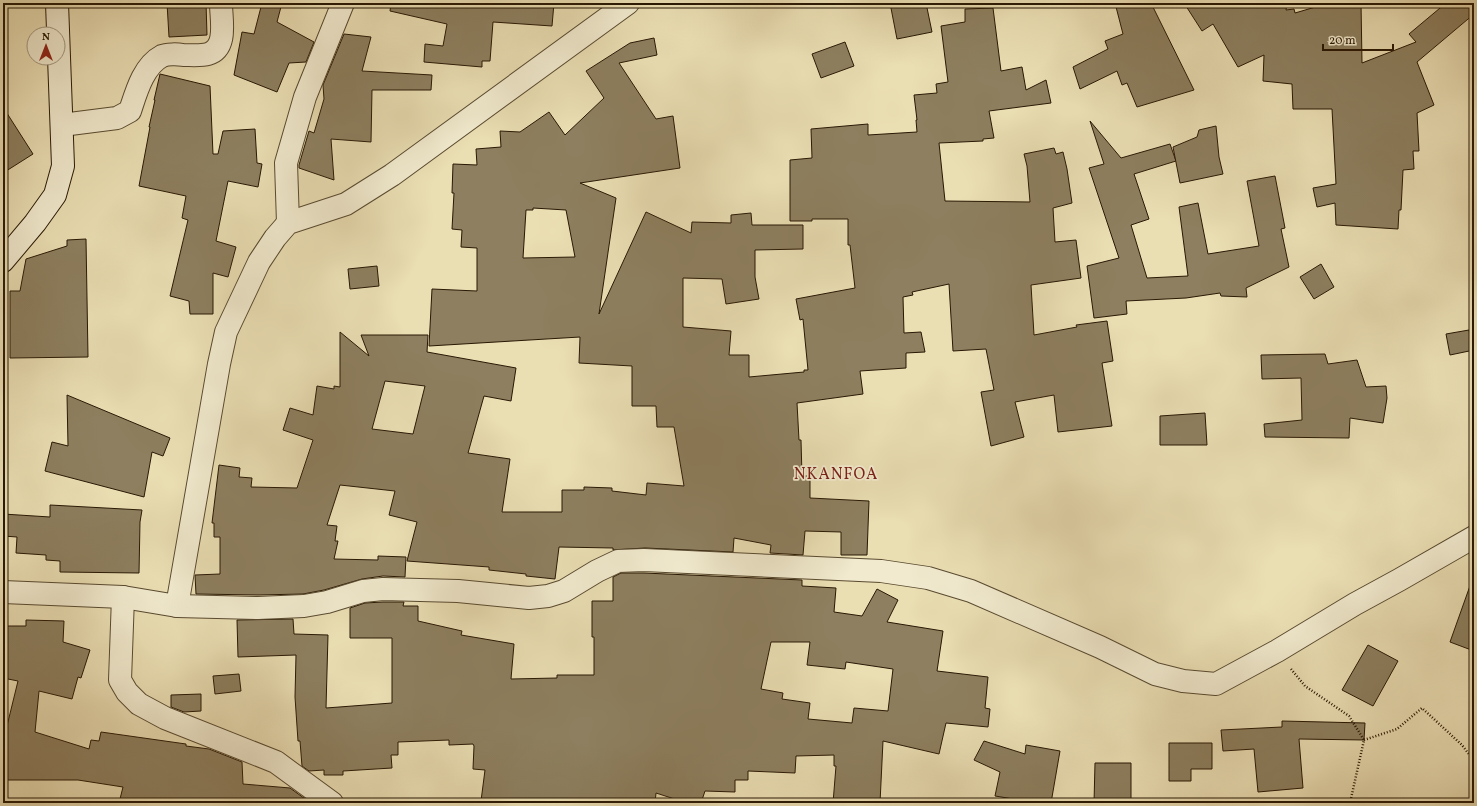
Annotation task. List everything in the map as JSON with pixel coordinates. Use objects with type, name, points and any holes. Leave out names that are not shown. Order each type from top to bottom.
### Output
[{"type":"street","points":[[3,261],[35,223],[55,194],[63,166],[57,3]]},
{"type":"street","points":[[62,126],[117,118],[130,111],[139,83],[150,67],[162,56],[175,54],[206,55],[217,50],[221,41],[221,3]]},
{"type":"street","points":[[288,224],[286,162],[305,97],[343,3]]},
{"type":"street","points":[[177,606],[219,364],[226,332],[259,262],[275,238],[288,224],[346,204],[392,175],[628,3]]},
{"type":"street","points":[[3,592],[123,597],[177,606],[258,608],[304,606],[328,602],[363,591],[383,589],[458,591],[529,598],[548,596],[564,590],[618,561],[644,560],[881,571],[928,578],[971,590],[1100,647],[1155,674],[1183,681],[1216,684],[1277,651],[1355,604],[1474,537]]},
{"type":"street","points":[[123,597],[120,680],[127,692],[139,704],[165,718],[276,762],[332,803]]},
{"type":"path","points":[[1277,651],[1304,686],[1349,716],[1364,740],[1350,803]]},
{"type":"path","points":[[1364,740],[1397,729],[1422,708],[1462,745],[1474,761]]},
{"type":"building","points":[[167,3],[206,3],[207,35],[169,37]]},
{"type":"building","points":[[262,3],[282,3],[277,22],[314,42],[306,62],[289,63],[277,92],[234,75],[242,32],[254,34]]},
{"type":"building","points":[[391,3],[554,3],[552,26],[493,22],[490,61],[482,61],[482,67],[424,62],[425,44],[443,46],[447,24],[390,11]]},
{"type":"building","points":[[890,3],[926,3],[932,32],[897,39]]},
{"type":"building","points":[[1115,3],[1151,3],[1194,90],[1137,107],[1127,83],[1122,85],[1117,71],[1080,89],[1073,67],[1108,49],[1105,41],[1123,34]]},
{"type":"building","points":[[1184,3],[1287,3],[1286,10],[1294,9],[1295,13],[1329,3],[1361,3],[1362,63],[1416,42],[1409,34],[1446,3],[1474,3],[1474,14],[1417,62],[1434,105],[1417,113],[1419,151],[1413,151],[1414,169],[1403,170],[1401,210],[1399,210],[1398,229],[1336,225],[1335,203],[1317,207],[1313,188],[1336,184],[1332,109],[1293,109],[1292,84],[1263,81],[1264,55],[1238,67],[1213,24],[1202,31]]},
{"type":"building","points":[[993,8],[1001,71],[1022,67],[1026,90],[1046,80],[1051,103],[989,111],[994,138],[983,139],[983,141],[939,143],[945,201],[1030,202],[1027,166],[1024,154],[1054,148],[1056,154],[1063,152],[1072,203],[1053,208],[1055,242],[1076,240],[1081,278],[1031,285],[1034,335],[1077,327],[1076,325],[1107,321],[1113,361],[1102,363],[1112,426],[1058,432],[1054,395],[1015,402],[1024,437],[991,446],[981,392],[994,390],[986,349],[953,351],[949,284],[912,292],[913,295],[903,297],[904,333],[921,332],[925,352],[906,353],[906,368],[860,371],[863,394],[797,403],[799,440],[801,440],[802,476],[810,476],[810,498],[869,501],[867,555],[841,555],[841,532],[805,531],[803,555],[770,553],[771,545],[734,538],[733,552],[645,548],[613,550],[613,548],[559,547],[555,579],[489,570],[489,567],[407,561],[417,522],[389,515],[395,491],[340,485],[327,525],[337,526],[335,541],[338,541],[334,559],[378,560],[378,556],[406,557],[405,577],[383,576],[362,579],[324,590],[303,594],[196,594],[195,575],[220,574],[220,537],[214,537],[214,523],[212,523],[219,465],[240,468],[239,477],[252,478],[251,487],[297,488],[313,440],[283,430],[290,408],[313,415],[317,386],[334,389],[334,386],[340,387],[340,332],[369,356],[361,335],[428,335],[427,352],[516,368],[511,401],[484,396],[468,453],[510,459],[502,512],[562,512],[562,490],[584,490],[584,487],[612,488],[612,491],[646,495],[647,483],[684,486],[674,427],[657,427],[656,406],[632,406],[632,366],[579,363],[580,337],[429,346],[432,289],[477,291],[477,248],[461,247],[462,230],[452,229],[454,193],[452,193],[453,164],[477,165],[476,149],[501,147],[500,131],[520,132],[549,112],[565,135],[604,98],[586,71],[630,43],[654,38],[657,55],[619,63],[656,119],[673,116],[680,168],[580,183],[616,198],[599,314],[646,212],[691,233],[692,222],[731,223],[731,215],[751,213],[752,225],[803,225],[803,249],[755,250],[755,277],[759,299],[726,304],[722,279],[683,278],[683,327],[731,331],[729,355],[749,355],[749,377],[804,372],[804,370],[808,370],[803,319],[800,320],[796,299],[855,288],[850,245],[848,245],[848,219],[812,219],[812,221],[790,221],[790,160],[812,158],[811,129],[868,124],[868,135],[917,132],[914,95],[937,93],[936,84],[948,82],[941,26],[965,22],[965,9]],"holes":[[[533,208],[566,210],[575,257],[523,258],[526,210],[533,210]],[[385,381],[425,386],[413,434],[372,429]]]},
{"type":"building","points":[[344,34],[371,37],[362,71],[432,75],[431,90],[372,90],[371,142],[331,139],[334,180],[299,168],[299,165],[309,131],[314,133],[324,99],[323,85]]},
{"type":"building","points":[[845,42],[854,66],[821,78],[812,54]]},
{"type":"building","points":[[160,74],[210,86],[213,154],[218,154],[223,131],[255,129],[257,163],[262,164],[258,187],[228,181],[216,241],[236,247],[228,277],[213,273],[213,314],[190,314],[189,301],[170,296],[188,220],[182,218],[186,196],[139,186]]},
{"type":"building","points":[[3,107],[33,154],[3,173]]},
{"type":"building","points":[[1090,121],[1121,158],[1170,144],[1176,161],[1134,174],[1149,219],[1131,225],[1147,278],[1188,276],[1179,207],[1198,203],[1208,254],[1259,246],[1247,181],[1275,176],[1285,228],[1281,229],[1289,267],[1246,288],[1247,297],[1221,296],[1220,293],[1186,298],[1126,301],[1127,314],[1094,318],[1087,266],[1119,258],[1089,168],[1104,164]]},
{"type":"building","points":[[1216,126],[1219,157],[1223,174],[1180,183],[1173,147],[1197,137],[1199,130]]},
{"type":"building","points":[[86,239],[88,357],[10,358],[10,291],[20,291],[26,259],[67,246],[67,240]]},
{"type":"building","points":[[1321,264],[1334,287],[1314,299],[1300,277]]},
{"type":"building","points":[[377,266],[379,286],[350,289],[348,269]]},
{"type":"building","points":[[1469,330],[1474,350],[1450,355],[1446,334]]},
{"type":"building","points":[[1325,354],[1328,364],[1357,360],[1366,387],[1386,386],[1387,398],[1383,423],[1350,418],[1349,438],[1265,437],[1264,424],[1302,420],[1301,378],[1262,379],[1261,355]]},
{"type":"building","points":[[67,395],[170,438],[163,456],[152,452],[144,497],[45,471],[52,442],[68,446]]},
{"type":"building","points":[[1205,413],[1207,445],[1160,445],[1160,416]]},
{"type":"building","points":[[50,505],[142,510],[140,522],[139,573],[60,572],[60,561],[46,560],[46,555],[16,553],[17,537],[3,536],[3,514],[50,517]]},
{"type":"building","points":[[621,573],[644,573],[802,580],[802,586],[836,588],[834,612],[862,616],[877,589],[898,600],[887,622],[943,631],[937,671],[988,677],[985,708],[990,709],[988,727],[946,723],[939,754],[883,741],[880,803],[833,803],[836,766],[834,766],[834,755],[796,756],[795,773],[748,771],[748,780],[735,780],[735,792],[705,791],[701,803],[687,803],[656,793],[655,803],[491,803],[481,801],[485,770],[473,769],[473,744],[449,745],[449,740],[398,742],[398,755],[391,755],[392,768],[343,771],[343,775],[324,775],[324,770],[309,771],[302,766],[300,741],[298,741],[295,697],[296,655],[238,657],[237,620],[293,619],[294,634],[328,635],[326,708],[392,703],[392,638],[350,638],[350,608],[365,603],[404,602],[403,606],[418,606],[418,621],[462,631],[461,635],[514,644],[511,679],[557,678],[557,675],[594,675],[592,601],[613,601],[613,577]],"holes":[[[771,642],[810,642],[807,665],[845,669],[846,662],[893,669],[888,711],[854,708],[852,723],[808,719],[810,703],[782,699],[783,693],[761,689]]]},
{"type":"building","points":[[1471,583],[1474,583],[1474,651],[1450,642]]},
{"type":"building","points":[[26,620],[64,621],[63,642],[90,650],[81,678],[78,677],[72,699],[39,691],[35,732],[89,749],[91,740],[99,741],[101,732],[186,744],[186,746],[209,749],[242,762],[243,784],[290,788],[308,801],[308,803],[119,803],[123,787],[78,780],[3,780],[3,730],[6,730],[18,681],[3,678],[3,626],[26,626]]},
{"type":"building","points":[[1368,645],[1398,661],[1373,706],[1342,690]]},
{"type":"building","points":[[239,674],[241,691],[215,694],[213,676]]},
{"type":"building","points":[[201,694],[201,711],[184,712],[171,707],[171,695]]},
{"type":"building","points":[[1282,721],[1365,723],[1364,740],[1299,739],[1303,788],[1258,792],[1254,749],[1223,751],[1221,730],[1282,727]]},
{"type":"building","points":[[984,741],[1025,754],[1026,745],[1060,751],[1051,803],[1038,803],[995,796],[1000,772],[974,760]]},
{"type":"building","points":[[1169,743],[1212,743],[1212,769],[1191,769],[1191,781],[1169,781]]},
{"type":"building","points":[[1095,763],[1131,763],[1131,803],[1094,803]]},
{"type":"district","name":"NKANFOA","points":[[836,475]]}]
